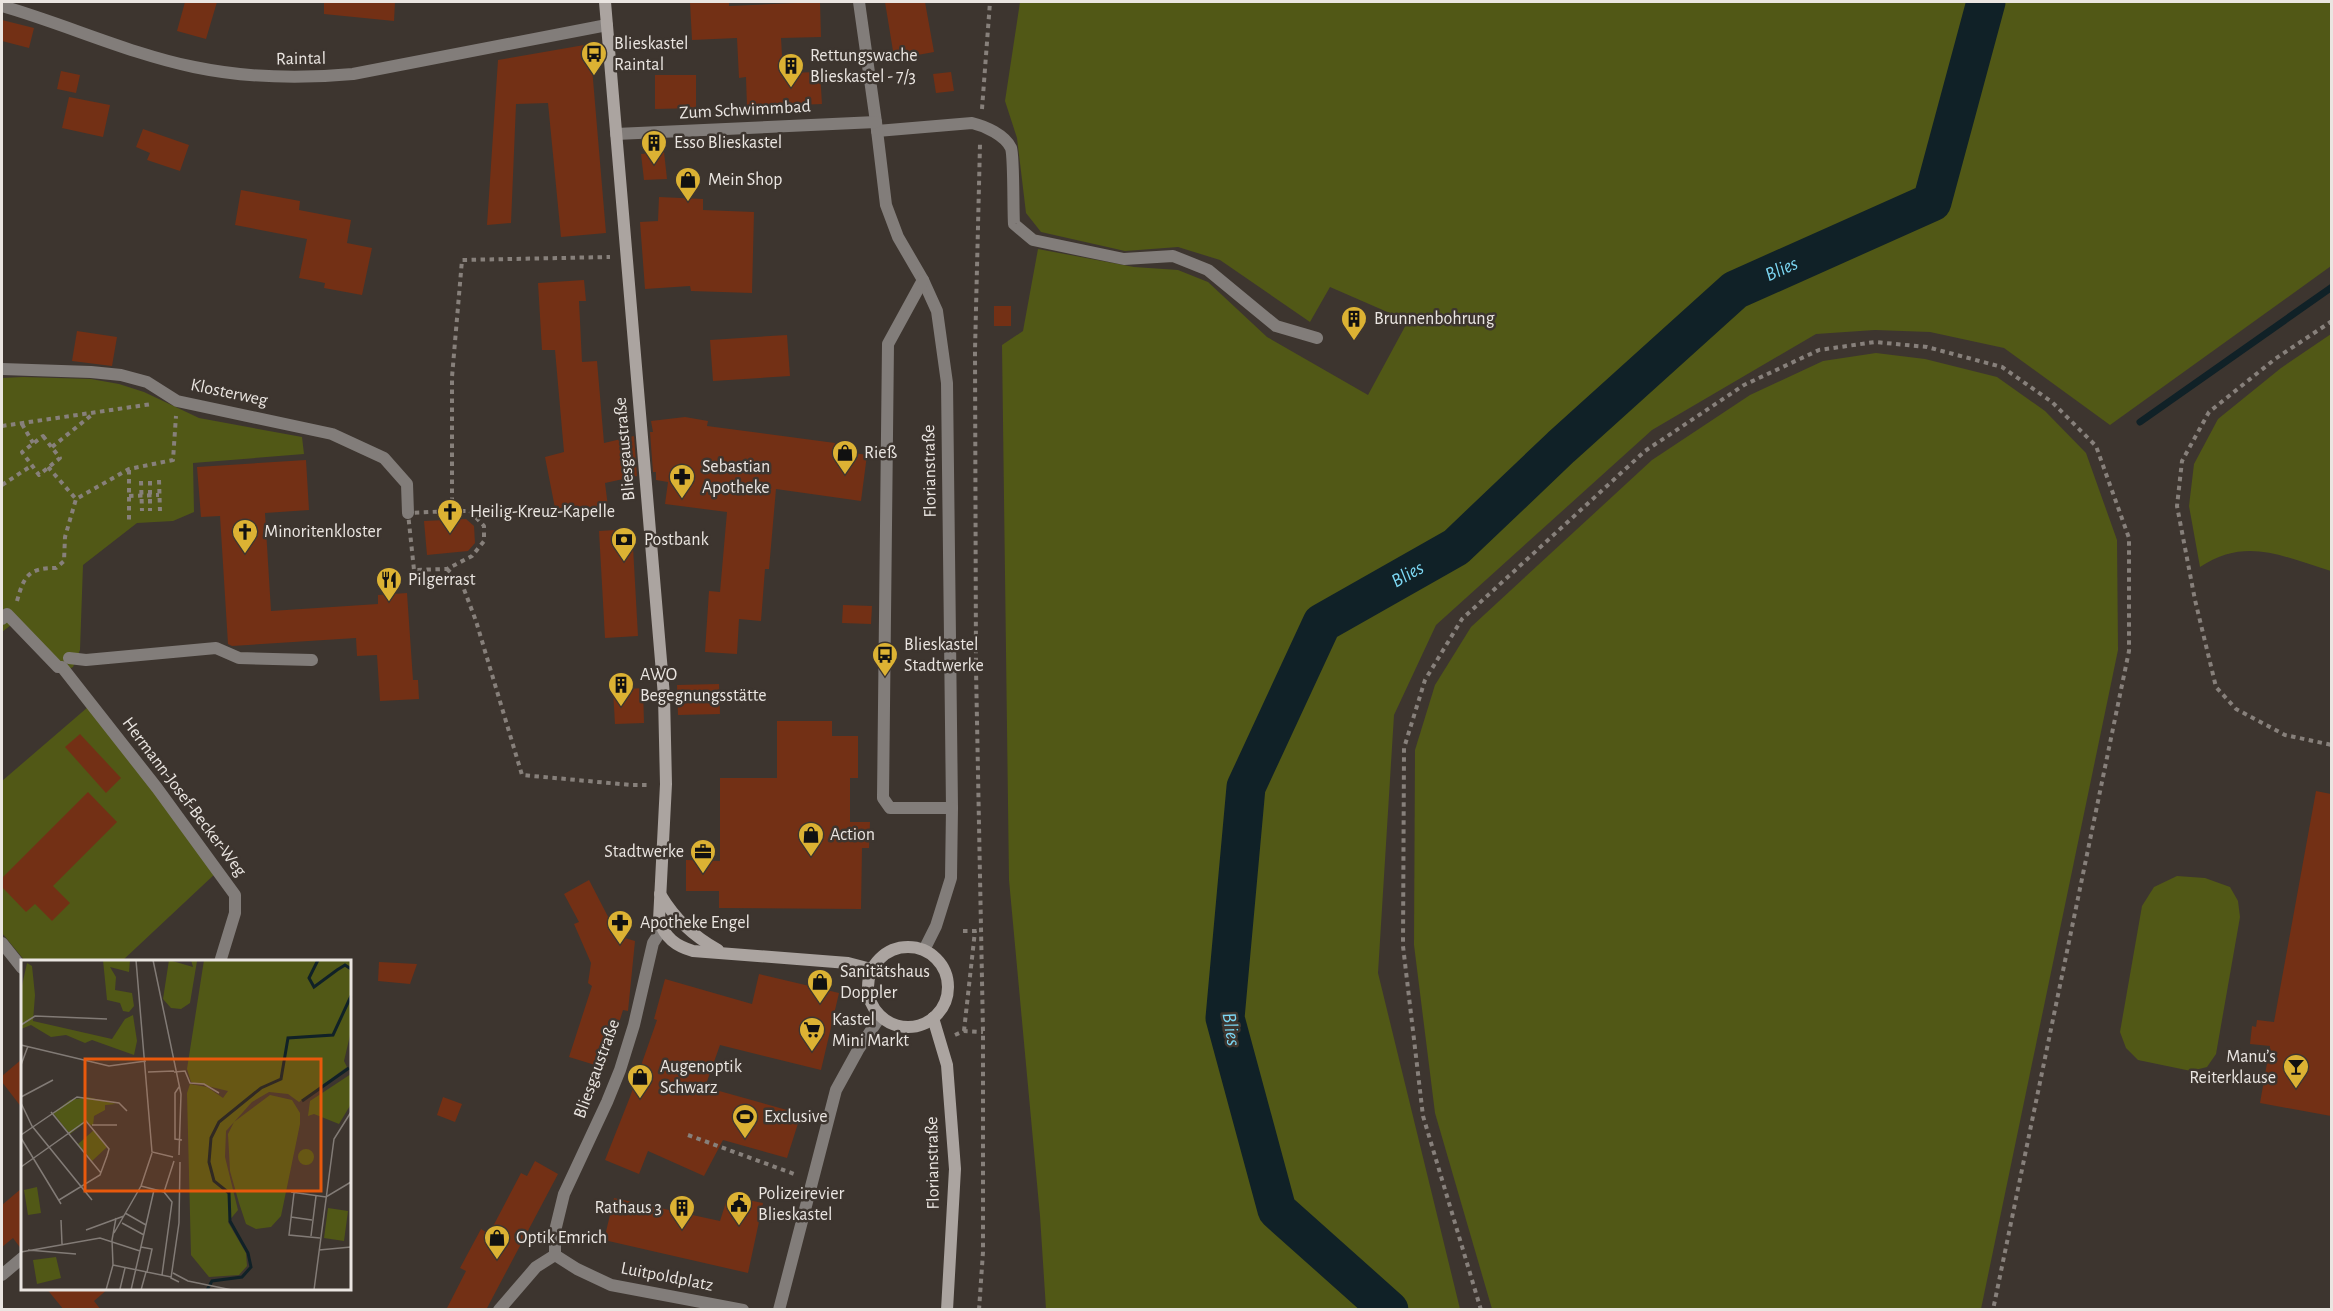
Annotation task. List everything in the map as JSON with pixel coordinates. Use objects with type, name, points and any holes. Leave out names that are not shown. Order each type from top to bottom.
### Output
[{"type":"main road","name":"Bliesgaustraße","points":[[605,2],[664,696],[666,784],[659,920],[662,929]]},
{"type":"main road","points":[[660,893],[683,926],[722,952]]},
{"type":"main road","points":[[662,929],[680,947],[693,951],[848,963],[871,969]]},
{"type":"main road","points":[[912,946],[924,950],[936,957],[944,968],[948,981],[948,995],[942,1008],[923,1025],[912,1028],[890,1023],[880,1017],[872,1006],[867,982],[871,969],[888,951],[899,947],[912,946]]},
{"type":"main road","name":"Florianstraße","points":[[933,1018],[947,1065],[955,1169],[947,1310]]},
{"type":"street","name":"Florianstraße","points":[[859,2],[886,205],[898,237],[923,280],[937,311],[947,383],[951,878],[936,926],[924,950]]},
{"type":"street","name":"Raintal","points":[[2,6],[191,67],[268,77],[311,78],[353,74],[608,25]]},
{"type":"street","name":"Zum Schwimmbad","points":[[616,134],[972,123],[981,125]]},
{"type":"street","points":[[981,125],[1000,135],[1011,148],[1014,224],[1033,240],[1124,259],[1173,256],[1208,270],[1276,326],[1317,338]]},
{"type":"street","points":[[923,280],[888,344],[883,798],[890,808],[952,808]]},
{"type":"street","name":"Klosterweg","points":[[2,369],[79,371],[121,375],[147,382],[177,401],[332,434],[384,458],[407,484],[408,513]]},
{"type":"street","name":"Hermann-Josef-Becker-Weg","points":[[4,617],[58,667],[66,662],[235,895],[235,913],[221,960]]},
{"type":"street","points":[[66,662],[216,648],[239,658],[312,660]]},
{"type":"street","name":"Bliesgaustraße","points":[[555,1255],[555,1231],[564,1194],[608,1101],[620,1070],[634,1025],[653,943],[662,929]]},
{"type":"street","points":[[2,943],[21,967]]},
{"type":"street","points":[[779,1310],[836,1090],[858,1050],[880,1017]]},
{"type":"street","points":[[499,1310],[536,1267],[555,1255]]},
{"type":"street","name":"Luitpoldplatz","points":[[555,1255],[577,1269],[611,1285],[680,1304],[743,1310]]},
{"type":"street","points":[[2,1275],[21,1259]]},
{"type":"path","points":[[979,1310],[983,1252],[984,1032],[976,669],[975,361],[981,125],[990,2]]},
{"type":"path","points":[[452,511],[452,377],[462,260],[626,256]]},
{"type":"path","points":[[2331,321],[2275,359],[2209,412],[2182,460],[2177,506],[2195,600],[2216,687],[2236,709],[2285,735],[2331,745]]},
{"type":"path","points":[[1481,1310],[1423,1116],[1403,946],[1404,748],[1425,680],[1462,619],[1645,452],[1744,385],[1819,350],[1875,342],[1927,347],[2002,367],[2052,402],[2096,446],[2129,538],[2129,651],[1993,1310]]},
{"type":"path","points":[[2,426],[177,401],[173,460],[129,469],[76,499],[65,537],[64,561],[56,568],[38,568],[27,576],[14,608],[4,617]]},
{"type":"path","points":[[52,447],[94,413]]},
{"type":"path","points":[[22,424],[33,443]]},
{"type":"path","points":[[43,436],[52,447],[60,458],[39,475],[22,452],[43,436]]},
{"type":"path","points":[[2,485],[31,466]]},
{"type":"path","points":[[48,467],[76,499]]},
{"type":"path","points":[[129,469],[129,523]]},
{"type":"path","points":[[159,480],[160,511]]},
{"type":"path","points":[[141,481],[142,511]]},
{"type":"path","points":[[150,481],[150,511]]},
{"type":"path","points":[[129,496],[159,495]]},
{"type":"path","points":[[470,511],[483,526],[483,541],[472,556],[447,569],[414,570],[408,513],[470,511]]},
{"type":"path","points":[[447,569],[462,584],[476,621],[522,775],[631,785]]},
{"type":"path","points":[[963,931],[982,931]]},
{"type":"path","points":[[975,931],[964,1031],[984,1032]]},
{"type":"path","points":[[688,1135],[788,1171]]},
{"type":"green space","points":[[1020,2],[2331,2],[2331,266],[2110,425],[2004,348],[1930,332],[1875,330],[1816,334],[1652,430],[1436,625],[1394,715],[1378,973],[1460,1309],[1046,1309],[1040,1216],[1009,880],[1002,345],[1023,331],[1038,249],[1134,267],[1178,270],[1208,282],[1267,337],[1368,395],[1408,321],[1330,287],[1310,322],[1220,260],[1178,247],[1125,251],[1041,232],[1026,213],[1017,138],[1005,101]]},
{"type":"green space","points":[[2331,334],[2331,571],[2281,555],[2249,551],[2217,558],[2200,567],[2189,506],[2194,464],[2218,419],[2281,368]]},
{"type":"green space","points":[[1876,353],[1925,359],[1997,377],[2045,411],[2086,453],[2117,540],[2118,650],[1981,1309],[1492,1309],[1435,1113],[1414,945],[1415,750],[1435,685],[1471,627],[1652,460],[1750,395],[1823,361]]},
{"type":"green space","points":[[2,378],[91,379],[119,384],[144,392],[199,418],[302,437],[304,454],[193,463],[194,512],[173,521],[137,523],[83,565],[80,650],[73,667],[60,673],[11,625],[2,632]]},
{"type":"green space","points":[[88,707],[217,872],[123,960],[24,960],[2,933],[2,781]]},
{"type":"green space","points":[[2177,876],[2205,878],[2230,887],[2238,901],[2240,917],[2216,1054],[2207,1067],[2191,1071],[2138,1060],[2126,1048],[2120,1032],[2142,906],[2154,887]]},
{"type":"building","points":[[185,2],[217,2],[206,39],[177,31]]},
{"type":"building","points":[[324,2],[395,2],[394,21],[324,14]]},
{"type":"building","points":[[690,2],[729,2],[729,6],[820,2],[821,37],[781,38],[783,73],[820,72],[822,104],[747,107],[746,77],[739,78],[737,38],[692,40]]},
{"type":"building","points":[[885,2],[925,2],[934,52],[901,58],[899,50],[893,51]]},
{"type":"building","points":[[2,20],[34,28],[29,48],[2,41]]},
{"type":"building","points":[[590,44],[606,233],[561,237],[548,103],[516,104],[511,223],[487,225],[498,60]]},
{"type":"building","points":[[61,71],[80,75],[76,93],[57,89]]},
{"type":"building","points":[[951,72],[954,91],[936,93],[933,74]]},
{"type":"building","points":[[655,75],[696,75],[696,108],[655,109]]},
{"type":"building","points":[[69,97],[110,105],[103,137],[62,128]]},
{"type":"building","points":[[143,129],[189,145],[180,171],[147,160],[150,153],[136,147]]},
{"type":"building","name":"Esso Blieskastel","points":[[664,152],[667,179],[644,180],[641,154]]},
{"type":"building","points":[[241,190],[300,201],[299,210],[351,220],[347,243],[372,248],[362,295],[324,288],[325,283],[299,278],[307,239],[235,225]]},
{"type":"building","points":[[659,197],[703,199],[703,210],[754,212],[752,293],[691,291],[690,286],[645,289],[640,222],[658,221]]},
{"type":"building","points":[[584,280],[586,301],[579,301],[582,362],[597,361],[604,443],[634,436],[637,476],[605,483],[608,507],[555,508],[545,457],[564,452],[555,350],[542,350],[538,283]]},
{"type":"building","points":[[994,306],[1011,306],[1011,326],[994,326]]},
{"type":"building","points":[[77,331],[117,337],[112,366],[72,361]]},
{"type":"building","points":[[787,335],[790,376],[713,381],[710,340]]},
{"type":"building","points":[[685,417],[708,421],[707,426],[835,443],[834,450],[867,455],[861,501],[776,489],[769,569],[765,569],[761,621],[739,619],[737,654],[705,652],[709,591],[720,592],[727,512],[665,504],[668,482],[656,480],[656,472],[653,472],[651,421]]},
{"type":"building","name":"Minoritenkloster","points":[[306,460],[309,510],[265,513],[271,611],[378,604],[378,595],[407,593],[413,680],[418,680],[419,699],[380,701],[377,655],[357,656],[356,638],[232,646],[228,644],[220,516],[201,517],[197,467]]},
{"type":"building","name":"Heilig-Kreuz-Kapelle","points":[[466,519],[474,526],[475,543],[468,551],[427,555],[424,521]]},
{"type":"building","points":[[632,529],[638,636],[605,638],[599,531]]},
{"type":"building","points":[[843,605],[872,606],[871,624],[842,623]]},
{"type":"building","points":[[719,684],[720,714],[678,715],[677,685]]},
{"type":"building","name":"AWO Begegnungsstätte","points":[[643,688],[644,723],[615,724],[613,690]]},
{"type":"building","points":[[777,721],[832,721],[832,736],[858,736],[858,778],[850,778],[850,822],[870,822],[869,848],[862,848],[861,909],[719,908],[719,891],[686,891],[686,860],[720,861],[720,778],[777,778]]},
{"type":"building","points":[[80,734],[121,778],[106,793],[65,747]]},
{"type":"building","points":[[2316,791],[2331,794],[2331,1116],[2260,1103],[2270,1046],[2250,1044],[2252,1026],[2256,1027],[2257,1020],[2274,1022]]},
{"type":"building","points":[[88,792],[117,822],[53,886],[70,903],[52,921],[35,904],[26,912],[2,887],[2,878]]},
{"type":"building","points":[[589,880],[618,936],[635,941],[628,1011],[623,1010],[605,1068],[569,1057],[592,986],[588,983],[591,963],[574,924],[579,922],[564,894]]},
{"type":"building","points":[[379,962],[417,964],[410,984],[378,981]]},
{"type":"building","points":[[759,974],[839,993],[821,1070],[720,1045],[705,1087],[801,1114],[787,1158],[723,1140],[704,1176],[648,1151],[639,1174],[605,1160],[657,1020],[654,1019],[665,979],[752,1004]]},
{"type":"building","points":[[21,1060],[21,1107],[2,1082],[2,1076]]},
{"type":"building","points":[[443,1097],[462,1104],[455,1122],[437,1115]]},
{"type":"building","points":[[535,1161],[558,1174],[486,1310],[446,1310],[466,1271],[460,1268],[481,1229],[489,1234],[521,1173],[527,1176]]},
{"type":"building","points":[[21,1189],[21,1249],[13,1238],[2,1247],[2,1205]]},
{"type":"building","name":"Rathaus 3","points":[[728,1196],[763,1203],[748,1273],[604,1240],[614,1198],[720,1221]]},
{"type":"building","points":[[48,1290],[107,1290],[94,1301],[101,1310],[64,1310]]},
{"type":"waterway","name":"Blies","points":[[1389,1310],[1277,1210],[1225,1018],[1246,787],[1322,623],[1456,547],[1561,447],[1735,290],[1932,202],[1986,2]]},
{"type":"waterway","points":[[2140,422],[2332,287]]},
{"type":"place","name":"Blieskastel Raintal","points":[[594,77]]},
{"type":"place","name":"Rettungswache Blieskastel - 7/3","points":[[791,89]]},
{"type":"place","name":"Esso Blieskastel","points":[[654,166]]},
{"type":"place","name":"Mein Shop","points":[[688,203]]},
{"type":"place","name":"Brunnenbohrung","points":[[1354,342]]},
{"type":"place","name":"Rieß","points":[[845,476]]},
{"type":"place","name":"Sebastian Apotheke","points":[[682,500]]},
{"type":"place","name":"Heilig-Kreuz-Kapelle","points":[[450,535]]},
{"type":"place","name":"Minoritenkloster","points":[[245,555]]},
{"type":"place","name":"Postbank","points":[[624,563]]},
{"type":"place","name":"Pilgerrast","points":[[389,603]]},
{"type":"place","name":"Blieskastel Stadtwerke","points":[[885,678]]},
{"type":"place","name":"AWO Begegnungsstätte","points":[[621,708]]},
{"type":"place","name":"Action","points":[[811,858]]},
{"type":"place","name":"Stadtwerke","points":[[703,875]]},
{"type":"place","name":"Apotheke Engel","points":[[620,946]]},
{"type":"place","name":"Sanitätshaus Doppler","points":[[820,1005]]},
{"type":"place","name":"Kastel Mini Markt","points":[[812,1053]]},
{"type":"place","name":"Manu’s Reiterklause","points":[[2296,1090]]},
{"type":"place","name":"Augenoptik Schwarz","points":[[640,1100]]},
{"type":"place","name":"Exclusive","points":[[745,1140]]},
{"type":"place","name":"Polizeirevier Blieskastel","points":[[739,1227]]},
{"type":"place","name":"Rathaus 3","points":[[682,1231]]},
{"type":"place","name":"Optik Emrich","points":[[497,1261]]}]
